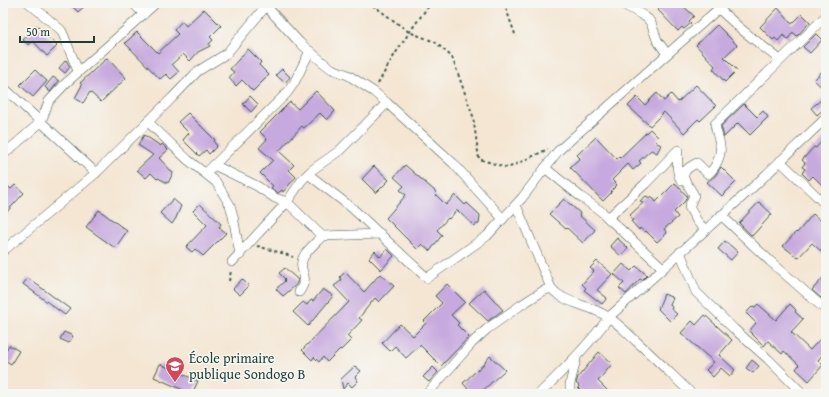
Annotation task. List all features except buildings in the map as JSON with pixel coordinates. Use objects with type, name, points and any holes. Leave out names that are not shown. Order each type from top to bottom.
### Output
[{"type":"street","points":[[29,3],[54,23],[63,34],[78,71]]},
{"type":"street","points":[[133,3],[144,14]]},
{"type":"street","points":[[3,155],[41,122],[49,101],[78,71],[156,3]]},
{"type":"street","points":[[622,3],[648,19],[657,40],[667,54]]},
{"type":"street","points":[[3,251],[96,173],[198,70],[226,54],[265,4],[290,32],[332,69],[348,75],[374,92],[387,103],[453,163],[503,219]]},
{"type":"street","points":[[308,174],[352,208],[427,278],[487,236],[516,206],[558,151],[722,6],[740,29],[780,60]]},
{"type":"street","points":[[705,230],[697,221],[689,206],[694,196],[683,177],[684,171],[697,163],[708,174],[712,171],[718,161],[720,147],[716,135],[715,124],[826,16]]},
{"type":"street","points":[[206,173],[287,93],[294,84],[310,51]]},
{"type":"street","points":[[3,87],[96,173]]},
{"type":"street","points":[[232,262],[287,202],[308,174],[344,147],[387,103]]},
{"type":"street","points":[[539,394],[576,359],[609,317],[826,118]]},
{"type":"street","points":[[148,122],[188,160],[216,182],[230,205],[240,255]]},
{"type":"street","points":[[608,218],[646,184],[678,150],[678,168],[680,179],[690,189]]},
{"type":"street","points":[[780,161],[826,205]]},
{"type":"street","points":[[214,165],[257,186],[275,198],[287,202],[322,236]]},
{"type":"street","points":[[545,168],[602,212],[663,268]]},
{"type":"street","points":[[516,206],[551,288],[564,298],[592,308],[609,317],[666,368],[692,394]]},
{"type":"street","points":[[721,215],[826,310]]},
{"type":"street","points":[[299,292],[304,282],[302,261],[304,256],[322,236],[381,234]]},
{"type":"street","points":[[680,252],[696,292],[803,394]]},
{"type":"street","points":[[427,394],[472,343],[487,329],[526,301],[551,288]]},
{"type":"street","points":[[570,394],[570,384],[576,359]]},
{"type":"path","points":[[367,3],[374,6],[409,32],[435,42],[452,57],[473,116],[479,159],[508,168],[549,148]]},
{"type":"path","points":[[374,6],[390,3]]},
{"type":"path","points":[[374,92],[390,60],[431,3]]},
{"type":"path","points":[[504,3],[516,37]]},
{"type":"path","points":[[249,244],[282,253],[302,261]]},
{"type":"place","name":"École primaire publique Sondogo B","points":[[175,383]]}]
